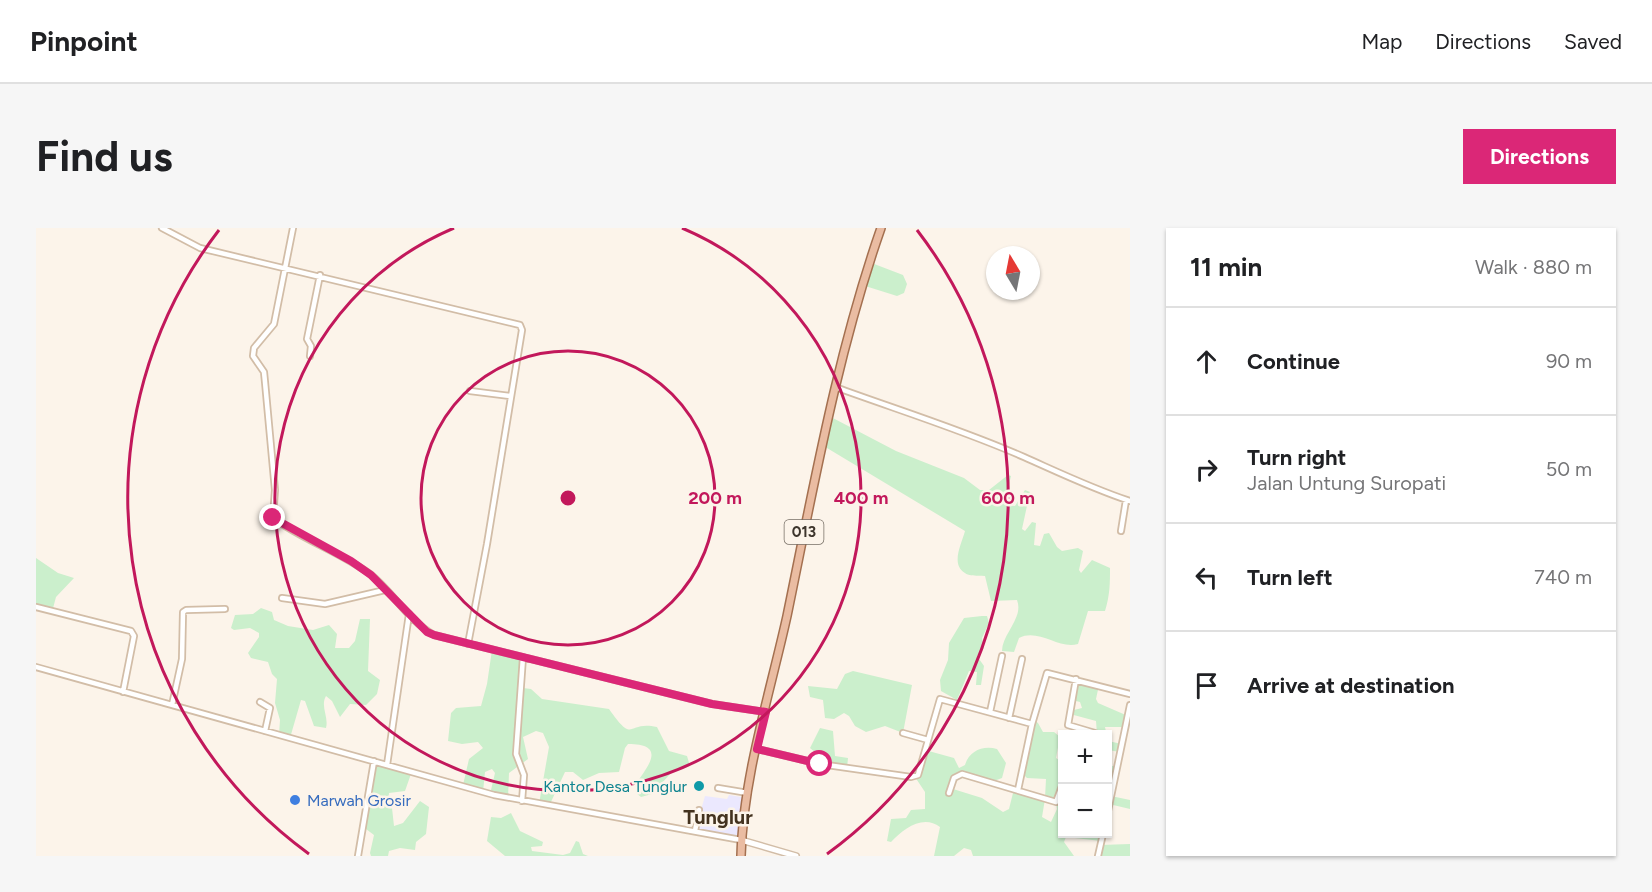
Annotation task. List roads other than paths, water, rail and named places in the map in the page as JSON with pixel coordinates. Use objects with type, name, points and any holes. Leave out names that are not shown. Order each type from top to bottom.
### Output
[{"type":"main road","name":"013","points":[[741,856],[748,793],[835,387],[852,316],[881,228]]},
{"type":"street","points":[[162,228],[200,248],[286,271],[320,275],[520,325],[522,330],[468,644]]},
{"type":"street","points":[[293,228],[274,324],[254,348],[253,356],[264,372],[275,489],[271,515],[282,525],[351,561],[385,590],[427,632],[712,704],[766,712]]},
{"type":"street","points":[[310,356],[311,344],[307,339],[320,275]]},
{"type":"street","points":[[835,387],[962,432],[1078,483],[1128,501],[1121,531]]},
{"type":"street","points":[[470,391],[510,396]]},
{"type":"street","points":[[282,598],[325,604],[385,590]]},
{"type":"street","points":[[36,607],[131,631],[134,636],[123,692]]},
{"type":"street","points":[[172,705],[182,659],[183,612],[225,609]]},
{"type":"street","points":[[387,765],[409,614]]},
{"type":"street","points":[[990,712],[1002,656]]},
{"type":"street","points":[[522,801],[524,775],[516,754],[523,657]]},
{"type":"street","points":[[1009,718],[1022,659]]},
{"type":"street","points":[[36,668],[522,801],[741,840],[796,856]]},
{"type":"street","points":[[1018,790],[1032,724],[1046,674],[1130,693]]},
{"type":"street","points":[[1076,679],[1068,725],[1085,730]]},
{"type":"street","points":[[757,749],[820,764],[911,777],[918,775],[940,699],[1032,724]]},
{"type":"street","points":[[260,702],[270,708],[265,731]]},
{"type":"street","points":[[1112,786],[1130,705]]},
{"type":"street","points":[[903,733],[928,740]]},
{"type":"street","points":[[358,856],[374,761]]},
{"type":"street","points":[[949,793],[954,778],[962,774],[1056,802],[1058,797]]},
{"type":"street","points":[[718,788],[748,793]]},
{"type":"street","points":[[695,831],[699,810]]},
{"type":"street","points":[[1098,856],[1102,838]]},
{"type":"place","name":"Kantor Desa Tunglur","points":[[699,786]]},
{"type":"place","name":"Marwah Grosir","points":[[295,800]]},
{"type":"district","name":"Tunglur","points":[[718,817]]}]
